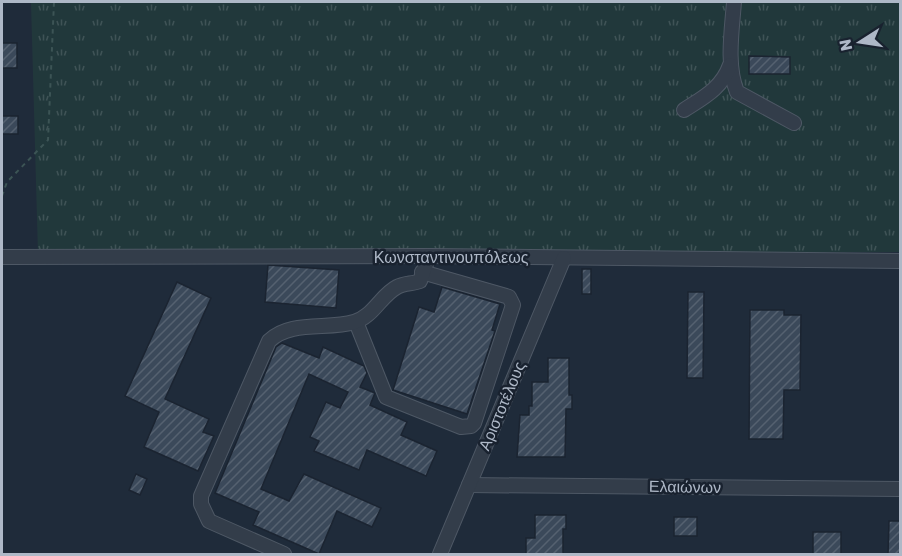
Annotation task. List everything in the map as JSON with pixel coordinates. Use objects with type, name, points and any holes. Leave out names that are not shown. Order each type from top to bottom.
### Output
[{"type":"street","points":[[734,2],[731,63],[733,83],[737,92],[794,123]]},
{"type":"street","points":[[684,110],[711,93],[726,78],[731,63]]},
{"type":"street","points":[[284,555],[209,521],[201,504],[201,496],[269,340],[279,332],[356,322],[367,315],[397,287],[420,280],[429,256]]},
{"type":"street","name":"Κωνσταντινουπόλεως","points":[[2,257],[429,256],[900,261]]},
{"type":"street","name":"Αριστοτέλους","points":[[440,555],[564,258]]},
{"type":"street","points":[[356,322],[386,397],[461,427],[471,426],[476,418],[513,305],[509,297],[422,272]]},
{"type":"street","name":"Ελαιώνων","points":[[470,485],[900,489]]},
{"type":"path","points":[[2,196],[7,182],[48,140],[54,2]]},
{"type":"green space","points":[[31,2],[900,2],[900,252],[38,253]]},
{"type":"building","points":[[2,43],[17,43],[17,68],[2,68]]},
{"type":"building","points":[[749,56],[790,57],[790,74],[749,74]]},
{"type":"building","points":[[2,116],[18,116],[18,134],[2,134]]},
{"type":"building","points":[[268,265],[339,270],[336,308],[265,302]]},
{"type":"building","points":[[582,269],[591,269],[591,294],[582,294]]},
{"type":"building","points":[[177,282],[211,298],[165,399],[209,419],[203,432],[214,436],[198,471],[144,447],[159,412],[125,396]]},
{"type":"building","points":[[442,287],[500,304],[492,330],[495,331],[467,414],[393,390],[419,307],[434,312]]},
{"type":"building","points":[[688,292],[704,292],[703,378],[687,378]]},
{"type":"building","points":[[750,310],[784,310],[784,315],[801,315],[800,390],[784,390],[783,439],[749,439]]},
{"type":"building","points":[[282,343],[319,358],[323,347],[364,366],[367,373],[360,387],[375,393],[370,405],[407,422],[401,435],[437,451],[426,476],[367,450],[359,470],[314,451],[319,441],[310,437],[326,402],[340,408],[348,392],[309,374],[261,489],[289,501],[304,474],[381,508],[372,527],[337,511],[319,554],[253,525],[259,512],[215,493],[276,347]]},
{"type":"building","points":[[548,358],[569,358],[569,395],[572,395],[572,409],[566,409],[565,457],[517,457],[520,415],[529,415],[529,406],[532,406],[532,382],[548,382]]},
{"type":"building","points":[[136,474],[147,479],[140,495],[129,490]]},
{"type":"building","points":[[535,515],[566,515],[566,529],[563,529],[563,555],[526,555],[526,538],[535,538]]},
{"type":"building","points":[[674,517],[697,517],[697,536],[674,536]]},
{"type":"building","points":[[889,521],[900,521],[900,555],[888,555]]},
{"type":"building","points":[[813,532],[841,532],[841,555],[813,555]]}]
